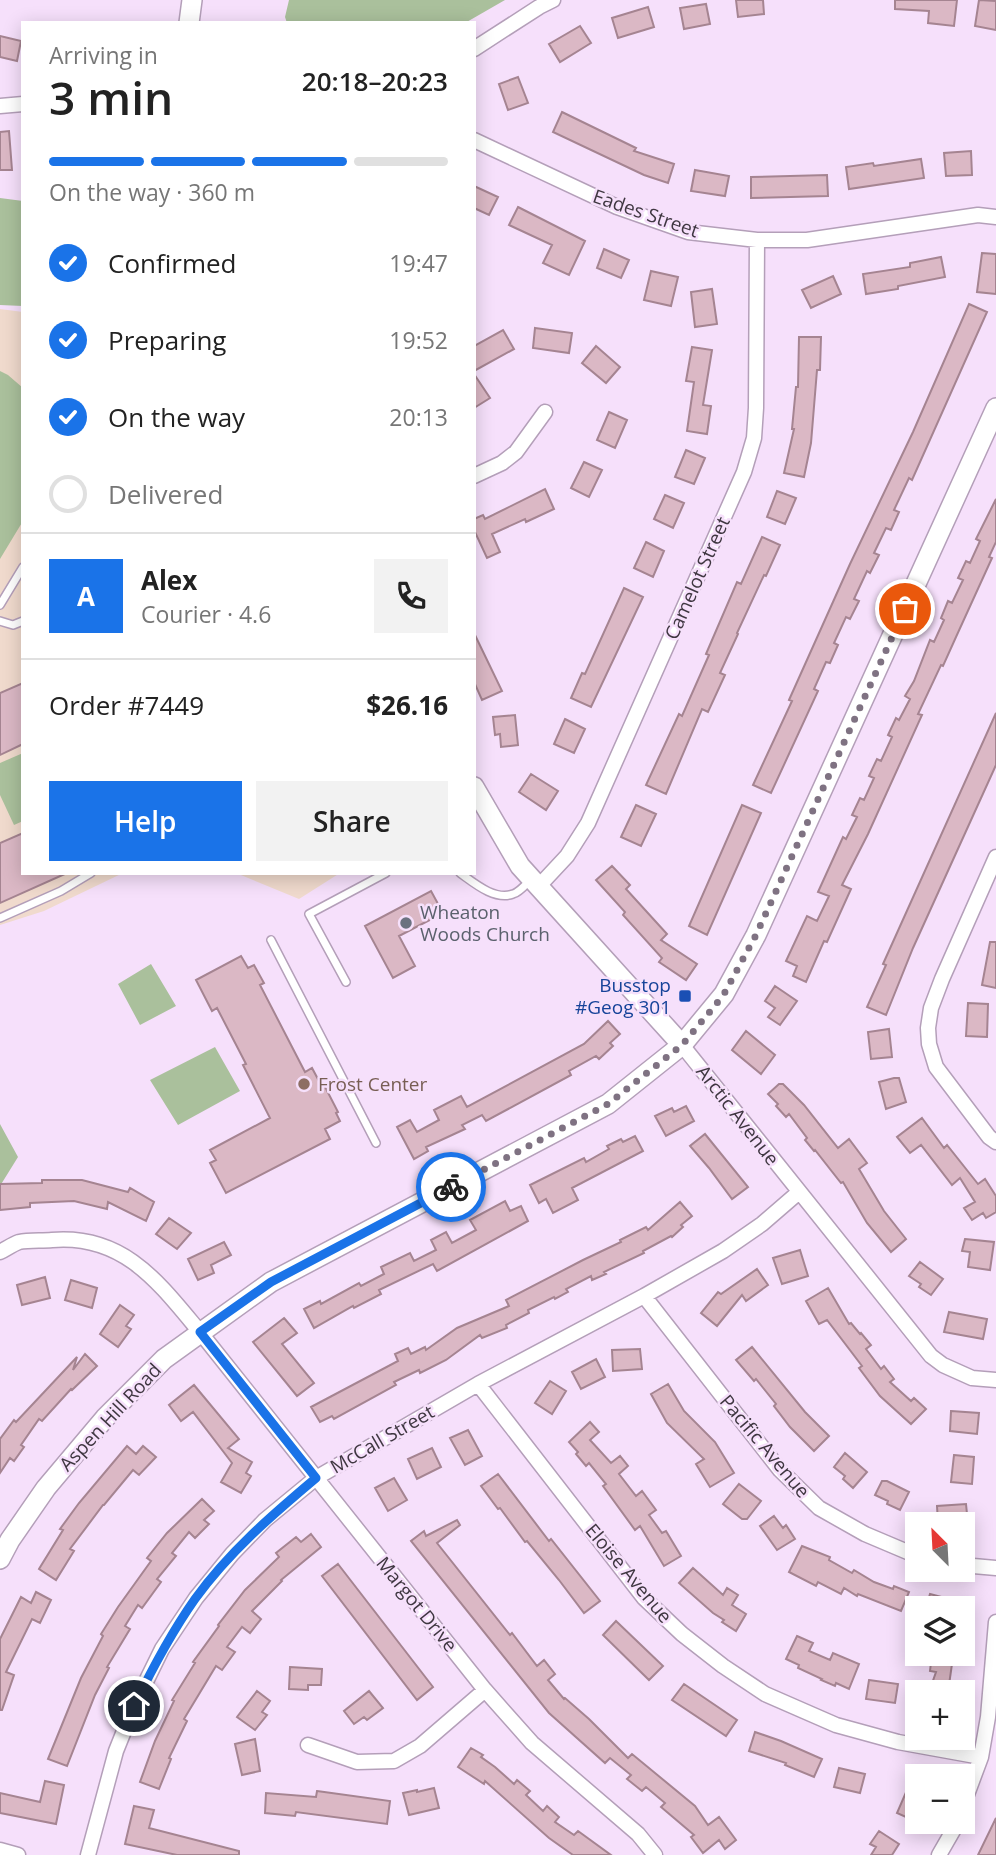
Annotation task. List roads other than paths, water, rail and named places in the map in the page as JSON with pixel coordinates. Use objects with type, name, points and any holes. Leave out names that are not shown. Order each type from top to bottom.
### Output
[{"type":"street","points":[[189,21],[192,0]]},
{"type":"street","points":[[476,48],[553,0]]},
{"type":"street","points":[[0,106],[21,104]]},
{"type":"street","name":"Eades Street","points":[[476,141],[617,207],[688,232],[757,240],[807,240],[978,215],[996,217]]},
{"type":"street","name":"Camelot Street","points":[[535,883],[567,856],[588,823],[744,472],[754,438],[756,408],[757,240]]},
{"type":"street","name":"Aspen Hill Road","points":[[0,1559],[46,1488],[105,1418],[164,1359],[271,1282],[608,1104],[682,1045],[724,994],[756,935],[996,408]]},
{"type":"street","points":[[476,475],[502,463],[516,452],[545,412]]},
{"type":"street","name":"Arctic Avenue","points":[[476,790],[520,866],[682,1045],[931,1356],[943,1365],[972,1378],[996,1380]]},
{"type":"street","points":[[996,857],[942,979],[931,1008],[928,1028],[929,1044],[936,1067],[989,1137],[996,1142]]},
{"type":"street","name":"McCall Street","points":[[88,1855],[116,1751],[162,1649],[196,1598],[232,1554],[265,1520],[316,1478],[478,1384],[723,1251],[762,1224],[799,1192]]},
{"type":"street","name":"Margot Drive","points":[[0,1252],[19,1242],[71,1238],[104,1246],[132,1261],[157,1281],[485,1690],[532,1743],[638,1834],[655,1855]]},
{"type":"street","name":"Pacific Avenue","points":[[644,1296],[780,1470],[819,1508],[865,1534],[905,1551]]},
{"type":"street","name":"Eloise Avenue","points":[[478,1384],[644,1598],[682,1634],[723,1666],[765,1693],[836,1725],[898,1742],[981,1757]]},
{"type":"street","points":[[975,1566],[996,1568]]},
{"type":"street","points":[[975,1773],[981,1757],[988,1717],[996,1622]]},
{"type":"street","points":[[308,1745],[357,1762],[394,1761],[420,1746],[485,1690]]},
{"type":"street","points":[[939,1855],[951,1834]]},
{"type":"street","points":[[0,1850],[18,1855]]},
{"type":"lane","points":[[0,605],[21,570]]},
{"type":"lane","points":[[0,621],[13,625],[21,622]]},
{"type":"lane","points":[[0,919],[61,891],[88,875]]},
{"type":"lane","points":[[346,982],[309,914],[382,875]]},
{"type":"lane","points":[[463,875],[492,893],[505,896],[516,894],[535,883]]},
{"type":"lane","points":[[271,940],[376,1143]]},
{"type":"place","name":"Wheaton Woods Church","points":[[406,923]]},
{"type":"place","name":"Busstop #Geog 301","points":[[685,996]]},
{"type":"place","name":"Frost Center","points":[[304,1084]]}]
